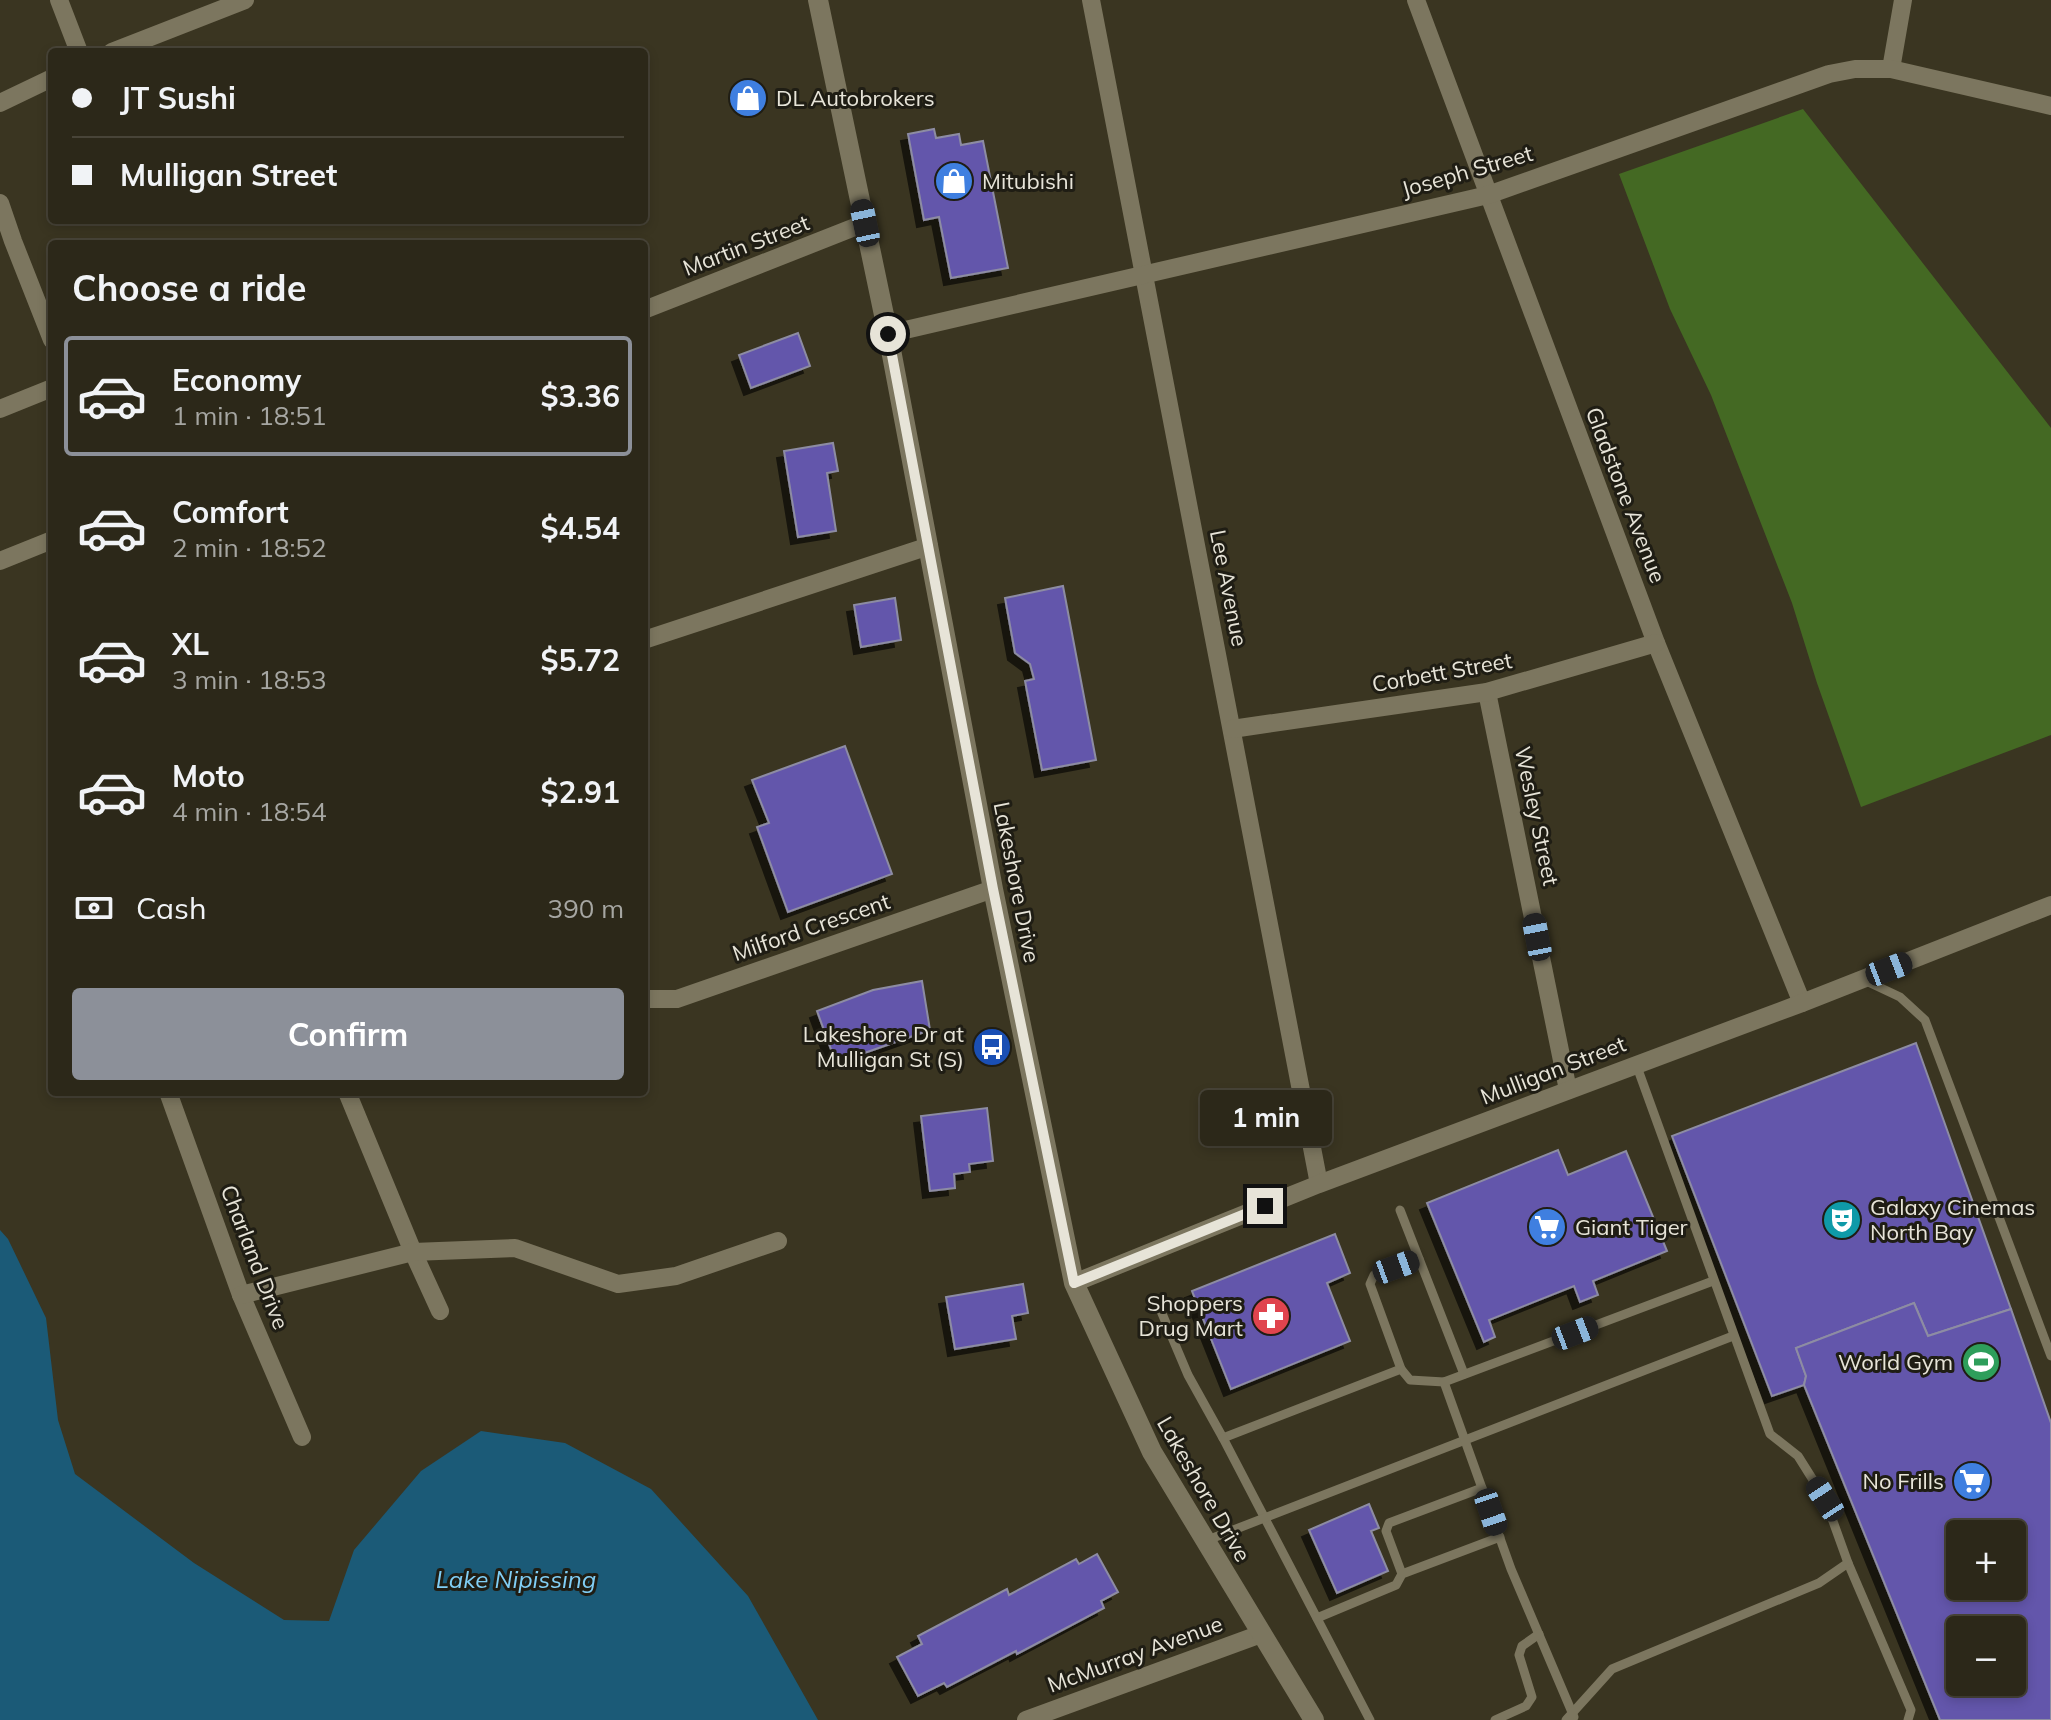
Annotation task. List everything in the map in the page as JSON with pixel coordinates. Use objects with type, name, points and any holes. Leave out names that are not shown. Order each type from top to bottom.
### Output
[{"type":"main road","name":"Lakeshore Drive","points":[[818,0],[888,334],[993,889],[1074,1283],[1152,1452],[1314,1720]]},
{"type":"street","points":[[59,0],[77,48]]},
{"type":"street","points":[[122,48],[245,0]]},
{"type":"street","name":"Lee Avenue","points":[[1091,0],[1319,1184]]},
{"type":"street","name":"Gladstone Avenue","points":[[1416,0],[1656,643],[1802,1003]]},
{"type":"street","points":[[1891,69],[1903,0]]},
{"type":"street","name":"Joseph Street","points":[[888,334],[1488,195],[1829,74],[1855,69],[1891,69],[2051,106]]},
{"type":"street","points":[[0,103],[48,80]]},
{"type":"street","points":[[0,203],[6,243],[48,332]]},
{"type":"street","name":"Martin Street","points":[[648,308],[865,223]]},
{"type":"street","points":[[0,409],[48,390]]},
{"type":"street","points":[[0,561],[48,542]]},
{"type":"street","points":[[648,639],[929,546]]},
{"type":"street","name":"Corbett Street","points":[[1232,729],[1487,692],[1656,643]]},
{"type":"street","name":"Wesley Street","points":[[1487,692],[1568,1090]]},
{"type":"street","name":"Milford Crescent","points":[[648,999],[677,999],[993,889]]},
{"type":"street","name":"Mulligan Street","points":[[1074,1283],[1319,1184],[1802,1003],[2051,905]]},
{"type":"street","name":"Charland Drive","points":[[169,1096],[241,1295],[302,1437]]},
{"type":"street","points":[[349,1096],[440,1311]]},
{"type":"street","points":[[241,1295],[413,1252],[515,1248],[618,1284],[676,1276],[778,1241]]},
{"type":"street","name":"McMurray Avenue","points":[[1026,1720],[1261,1634]]},
{"type":"lane","points":[[1862,979],[1900,997],[1925,1020],[2051,1356]]},
{"type":"lane","points":[[1636,1064],[1770,1434],[1798,1456],[1825,1499],[1848,1563],[1911,1710],[1908,1720]]},
{"type":"lane","points":[[1400,1210],[1464,1374]]},
{"type":"lane","points":[[1419,1259],[1374,1275],[1370,1284],[1401,1369],[1410,1380],[1444,1382],[1713,1281]]},
{"type":"lane","points":[[1158,1304],[1188,1375],[1370,1720]]},
{"type":"lane","points":[[1205,1541],[1733,1336]]},
{"type":"lane","points":[[1223,1438],[1401,1369]]},
{"type":"lane","points":[[1444,1382],[1500,1537],[1571,1718],[1612,1669],[1819,1583],[1848,1563]]},
{"type":"lane","points":[[1402,1574],[1386,1531],[1389,1523],[1482,1488]]},
{"type":"lane","points":[[1317,1618],[1396,1585],[1402,1574],[1500,1537]]},
{"type":"lane","points":[[1495,1720],[1526,1706],[1532,1697],[1519,1655],[1522,1646],[1539,1634]]},
{"type":"green space","points":[[1803,109],[2051,428],[2051,735],[1861,807],[1792,603],[1711,395],[1670,309],[1619,174]]},
{"type":"water","name":"Lake Nipissing","points":[[0,1230],[8,1239],[46,1318],[58,1420],[75,1474],[194,1563],[284,1620],[329,1621],[354,1550],[421,1471],[481,1431],[565,1443],[651,1489],[748,1596],[818,1720],[0,1720]]},
{"type":"building","name":"Mitubishi","points":[[934,129],[936,138],[959,134],[961,145],[983,141],[1008,268],[951,278],[939,217],[924,220],[908,134]]},
{"type":"building","points":[[798,333],[810,366],[751,388],[739,355]]},
{"type":"building","points":[[833,443],[838,471],[827,473],[836,531],[798,537],[784,451]]},
{"type":"building","points":[[1063,586],[1096,760],[1042,770],[1025,681],[1034,679],[1030,664],[1015,653],[1005,598]]},
{"type":"building","points":[[895,598],[901,640],[861,647],[854,605]]},
{"type":"building","points":[[845,746],[892,874],[788,912],[757,827],[769,823],[752,780]]},
{"type":"building","points":[[922,981],[930,1030],[836,1063],[817,1011],[873,990]]},
{"type":"building","name":"Galaxy Cinemas North Bay","points":[[1916,1043],[2011,1309],[1928,1336],[1914,1303],[1796,1348],[1806,1376],[1804,1385],[1772,1396],[1672,1136]]},
{"type":"building","points":[[987,1108],[993,1161],[969,1164],[970,1172],[954,1174],[955,1188],[930,1191],[921,1116]]},
{"type":"building","name":"Giant Tiger","points":[[1558,1150],[1568,1175],[1626,1151],[1667,1251],[1593,1281],[1598,1295],[1580,1302],[1574,1286],[1489,1320],[1495,1337],[1484,1342],[1427,1203]]},
{"type":"building","name":"Shoppers Drug Mart","points":[[1335,1234],[1350,1273],[1327,1283],[1350,1341],[1231,1389],[1192,1291]]},
{"type":"building","points":[[1023,1284],[1028,1313],[1012,1316],[1016,1339],[955,1349],[946,1297]]},
{"type":"building","points":[[1914,1303],[1928,1336],[2011,1309],[2051,1423],[2051,1720],[1940,1720],[1804,1385],[1806,1376],[1796,1348]]},
{"type":"building","points":[[1369,1504],[1379,1528],[1371,1531],[1388,1571],[1337,1593],[1309,1530]]},
{"type":"building","points":[[1097,1554],[1118,1592],[1101,1601],[1104,1608],[1017,1654],[1016,1651],[947,1687],[944,1683],[918,1696],[897,1657],[922,1644],[918,1636],[1007,1589],[1009,1595],[1076,1559],[1079,1564]]},
{"type":"place","name":"DL Autobrokers","points":[[748,98]]},
{"type":"place","name":"Mitubishi","points":[[954,181]]},
{"type":"place","name":"Lakeshore Dr at Mulligan St (S)","points":[[992,1047]]},
{"type":"place","name":"Galaxy Cinemas North Bay","points":[[1842,1220]]},
{"type":"place","name":"Giant Tiger","points":[[1547,1227]]},
{"type":"place","name":"Shoppers Drug Mart","points":[[1271,1316]]},
{"type":"place","name":"World Gym","points":[[1981,1362]]},
{"type":"place","name":"No Frills","points":[[1972,1481]]},
{"type":"route","points":[[888,334],[993,889],[1074,1283],[1265,1206]]}]
